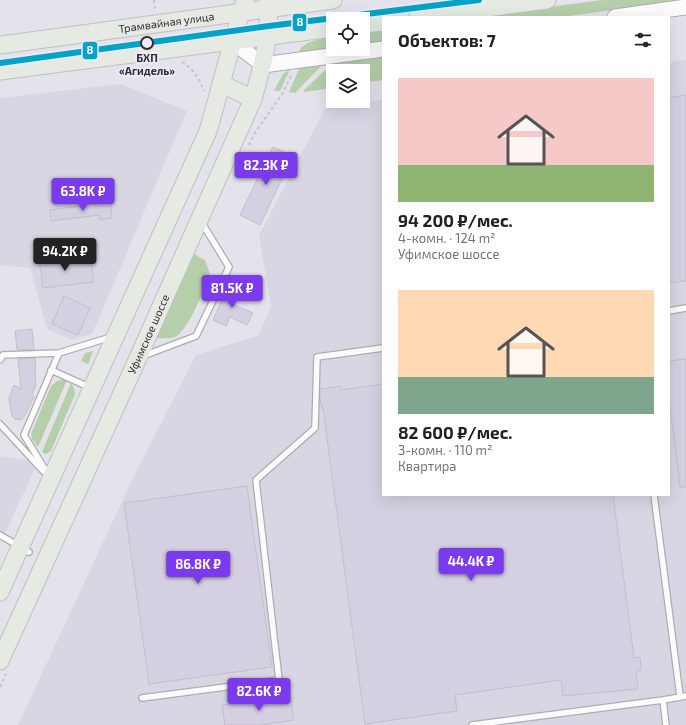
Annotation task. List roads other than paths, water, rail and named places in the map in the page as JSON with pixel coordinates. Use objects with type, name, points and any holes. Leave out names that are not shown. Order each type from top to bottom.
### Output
[{"type":"main road","name":"Трамвайная улица","points":[[0,45],[243,6],[333,0]]},
{"type":"main road","points":[[426,16],[547,0]]},
{"type":"main road","name":"Уфимское шоссе","points":[[0,660],[138,358],[253,99],[269,37],[268,4]]},
{"type":"main road","points":[[0,592],[25,550],[51,480],[91,388],[208,131],[243,6]]},
{"type":"main road","points":[[370,23],[382,22]]},
{"type":"main road","points":[[0,72],[326,29]]},
{"type":"main road","points":[[222,84],[253,99]]},
{"type":"street","points":[[622,16],[686,7]]},
{"type":"street","points":[[232,41],[263,65],[382,48]]},
{"type":"lane","points":[[138,358],[196,336],[229,267],[200,219]]},
{"type":"lane","points":[[670,311],[686,308]]},
{"type":"lane","points":[[0,360],[3,355],[59,353],[115,336]]},
{"type":"lane","points":[[142,698],[279,680],[256,480],[315,428],[317,358],[382,348]]},
{"type":"lane","points":[[51,480],[24,435],[59,353]]},
{"type":"lane","points":[[51,370],[91,388]]},
{"type":"lane","points":[[0,424],[51,480]]},
{"type":"lane","points":[[472,725],[663,700],[683,696],[654,496]]},
{"type":"lane","points":[[0,535],[25,550]]},
{"type":"lane","points":[[663,700],[666,725]]},
{"type":"place","name":"БХП «Агидель»","points":[[147,43]]}]
